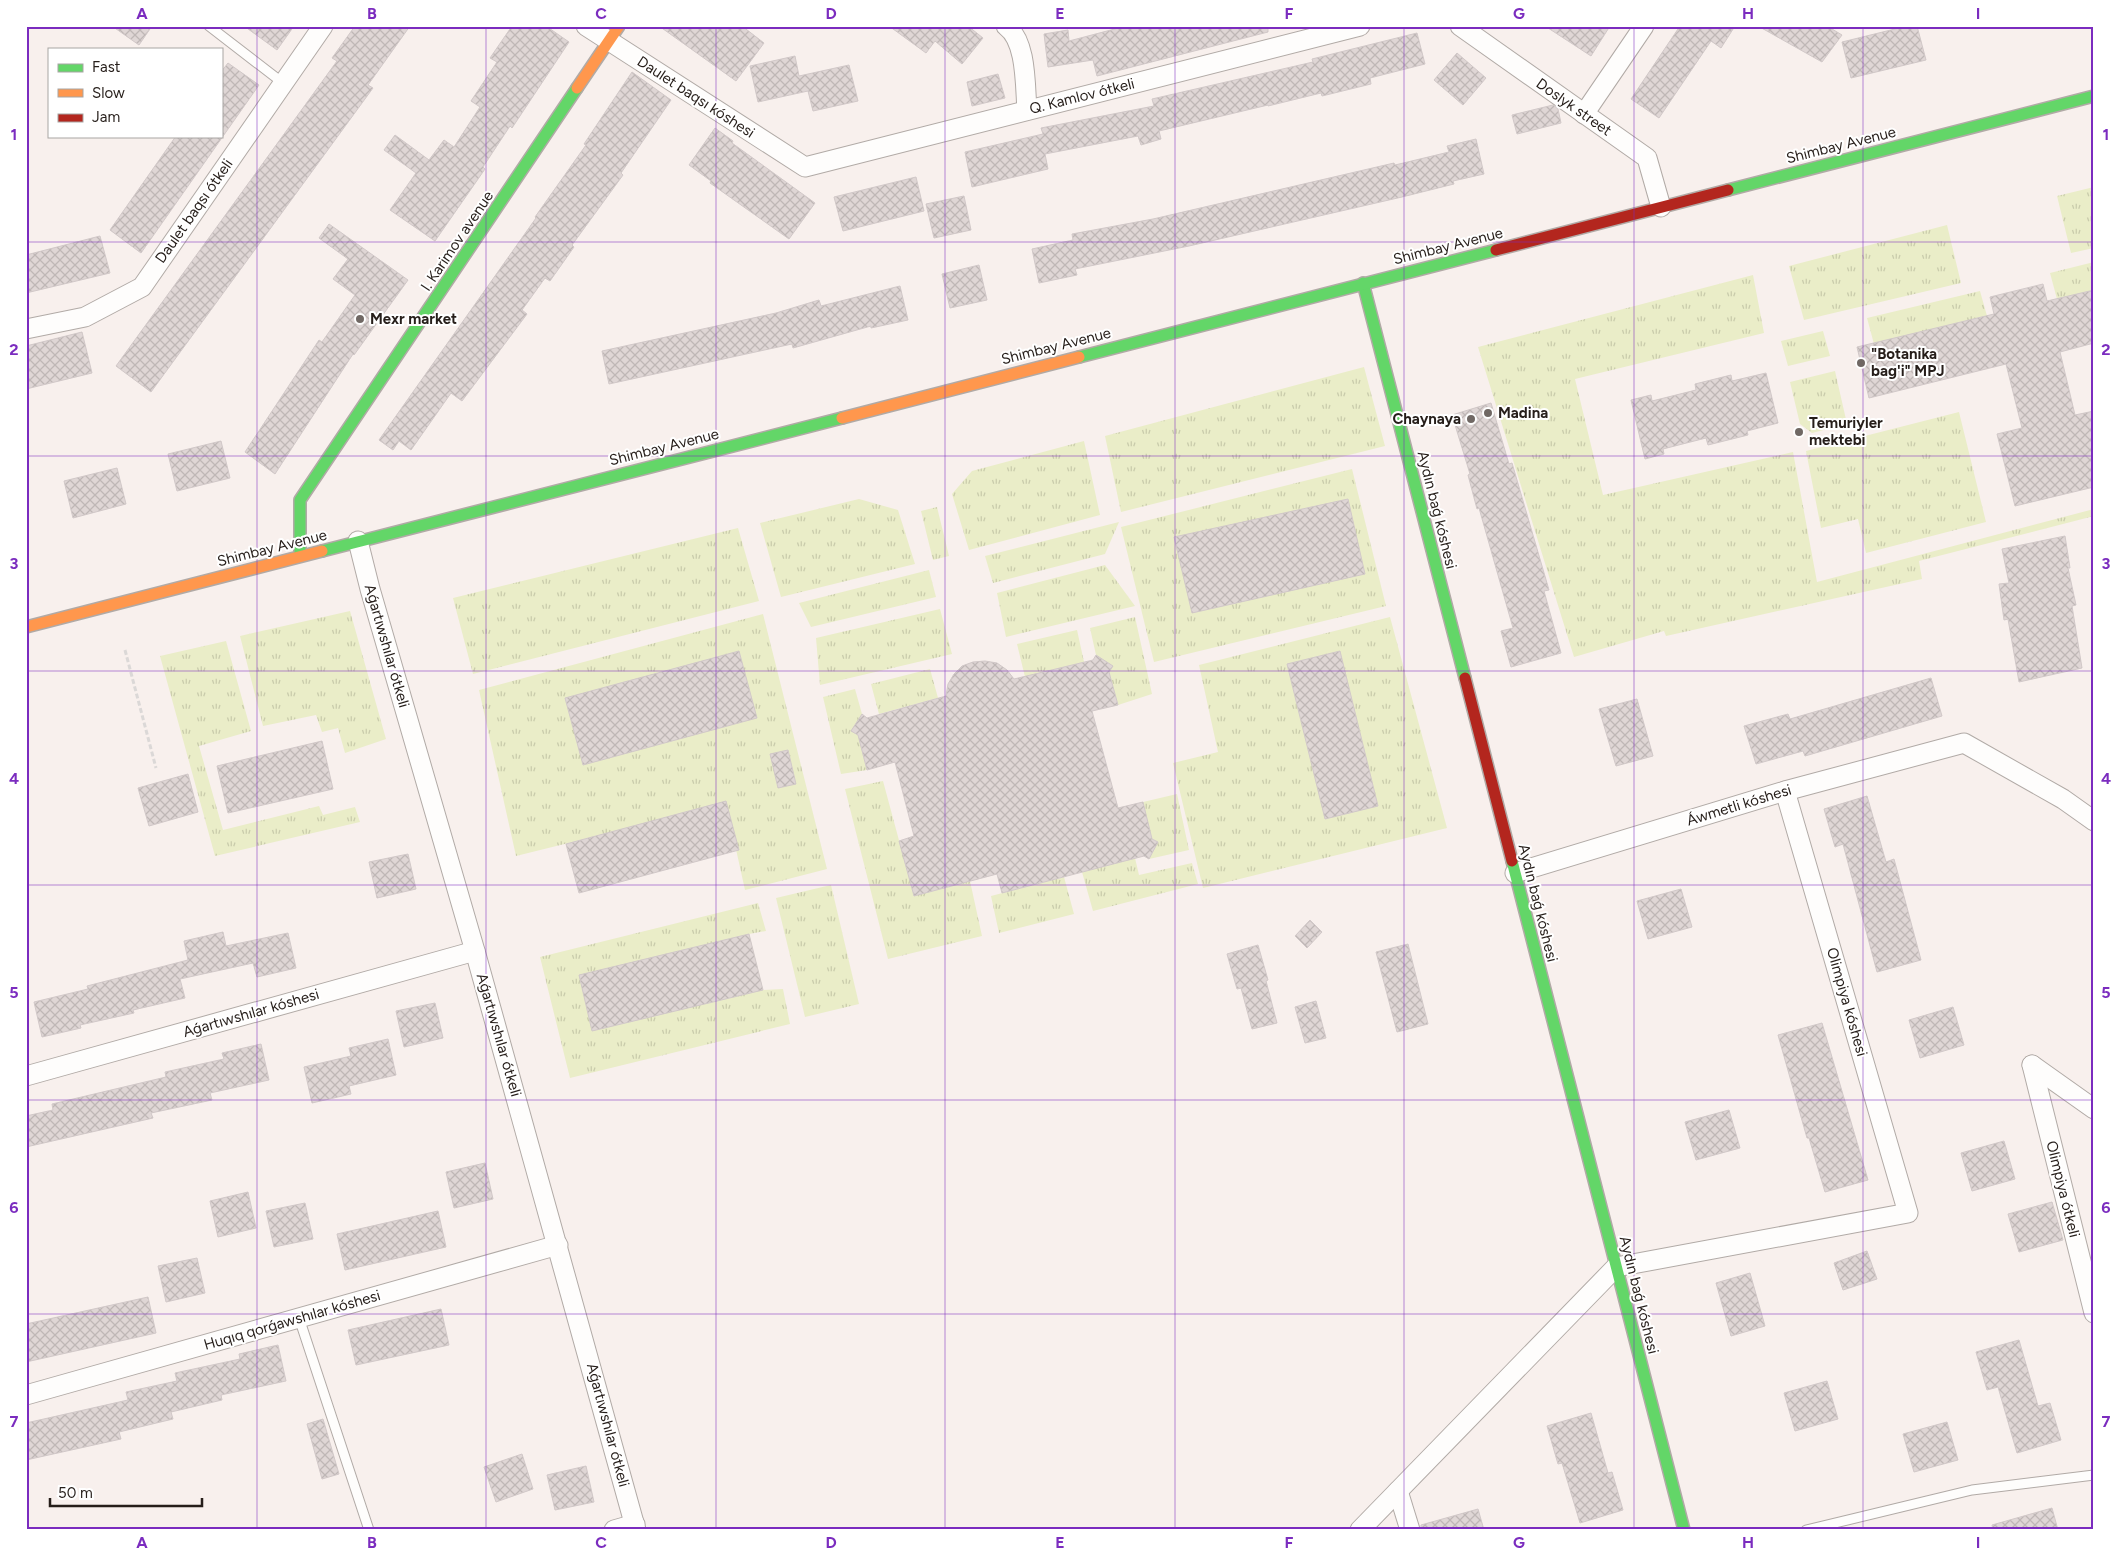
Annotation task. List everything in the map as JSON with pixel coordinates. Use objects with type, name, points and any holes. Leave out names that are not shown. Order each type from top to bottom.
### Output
[{"type":"main road","name":"I. Karimov avenue","points":[[300,555],[300,500],[614,34]]},
{"type":"main road","name":"Shimbay Avenue","points":[[26,627],[300,555],[2094,96]]},
{"type":"main road","name":"Aydın baǵ kóshesi","points":[[1363,283],[1684,1530]]},
{"type":"street","name":"Daulet baqsı ótkeli","points":[[26,329],[85,317],[142,287],[323,26]]},
{"type":"street","name":"Daulet baqsı kóshesi","points":[[586,26],[614,34],[805,167]]},
{"type":"street","points":[[1006,26],[1014,32],[1021,50],[1027,110]]},
{"type":"street","name":"Q. Kamlov ótkeli","points":[[805,167],[1360,26]]},
{"type":"street","name":"Doslyk street","points":[[1460,26],[1647,158],[1661,207]]},
{"type":"street","points":[[1584,114],[1644,26]]},
{"type":"street","name":"Aǵartıwshılar ótkeli","points":[[358,541],[370,589],[558,1245],[635,1527]]},
{"type":"street","name":"Áwmetli kóshesi","points":[[1515,873],[1785,790],[1964,743],[2063,799],[2094,821]]},
{"type":"street","name":"Olimpiya kóshesi","points":[[1616,1267],[1908,1213],[1785,790]]},
{"type":"street","name":"Aǵartıwshılar kóshesi","points":[[26,1076],[475,951]]},
{"type":"street","name":"Olimpiya ótkeli","points":[[2094,1109],[2032,1065],[2094,1313]]},
{"type":"street","name":"Huqıq qorǵawshılar kóshesi","points":[[26,1395],[558,1245]]},
{"type":"street","points":[[1360,1530],[1616,1267]]},
{"type":"street","points":[[1398,1491],[1410,1530]]},
{"type":"street","points":[[614,1530],[635,1527]]},
{"type":"lane","points":[[209,26],[283,84]]},
{"type":"lane","points":[[299,1318],[368,1530]]},
{"type":"lane","points":[[1806,1530],[1972,1490],[2094,1475]]},
{"type":"path","points":[[125,650],[156,768]]},
{"type":"green space","points":[[2094,187],[2094,248],[2071,253],[2057,196]]},
{"type":"green space","points":[[1947,225],[1961,283],[1804,320],[1789,266]]},
{"type":"green space","points":[[2094,262],[2094,290],[2057,299],[2050,273]]},
{"type":"green space","points":[[1753,275],[1764,333],[1575,379],[1603,495],[1793,452],[1817,582],[2094,509],[2094,516],[1919,561],[1922,579],[1666,636],[1664,631],[1574,657],[1478,347]]},
{"type":"green space","points":[[1980,291],[1987,316],[1874,344],[1867,318]]},
{"type":"green space","points":[[1823,331],[1830,356],[1788,366],[1781,341]]},
{"type":"green space","points":[[1364,367],[1385,446],[1121,512],[1105,436]]},
{"type":"green space","points":[[1835,371],[1847,424],[1812,433],[1800,424],[1790,382]]},
{"type":"green space","points":[[1959,412],[1986,522],[1866,553],[1858,519],[1821,528],[1806,451]]},
{"type":"green space","points":[[1084,441],[1100,515],[969,550],[952,494],[972,471]]},
{"type":"green space","points":[[1352,469],[1386,606],[1154,662],[1121,527]]},
{"type":"green space","points":[[859,499],[898,510],[915,564],[781,597],[760,523]]},
{"type":"green space","points":[[937,507],[949,556],[933,560],[921,511]]},
{"type":"green space","points":[[1119,522],[1105,554],[993,583],[985,556]]},
{"type":"green space","points":[[738,528],[759,601],[473,674],[453,598]]},
{"type":"green space","points":[[1105,565],[1135,606],[1006,637],[997,593]]},
{"type":"green space","points":[[929,570],[936,597],[811,627],[799,603]]},
{"type":"green space","points":[[940,609],[952,654],[820,685],[816,638]]},
{"type":"green space","points":[[350,611],[386,739],[345,753],[338,728],[322,732],[316,715],[263,726],[240,636]]},
{"type":"green space","points":[[763,614],[827,869],[745,890],[726,804],[516,856],[479,690]]},
{"type":"green space","points":[[1135,617],[1152,694],[1118,705],[1109,672],[1096,655],[1090,628]]},
{"type":"green space","points":[[1390,617],[1447,828],[1203,888],[1173,763],[1218,752],[1199,665]]},
{"type":"green space","points":[[1077,630],[1084,662],[1025,677],[1017,644]]},
{"type":"green space","points":[[226,641],[251,731],[199,746],[223,830],[319,806],[323,815],[355,807],[360,822],[215,856],[160,656]]},
{"type":"green space","points":[[930,669],[938,698],[879,714],[871,684]]},
{"type":"green space","points":[[855,689],[862,714],[852,731],[858,735],[867,770],[841,774],[823,697]]},
{"type":"green space","points":[[883,781],[914,896],[970,881],[982,936],[888,959],[845,789]]},
{"type":"green space","points":[[1177,794],[1189,850],[1149,859],[1158,842],[1152,839],[1143,802]]},
{"type":"green space","points":[[1135,858],[1139,875],[1192,863],[1198,884],[1093,911],[1082,872]]},
{"type":"green space","points":[[1064,877],[1074,914],[999,933],[991,896]]},
{"type":"green space","points":[[831,885],[859,1004],[805,1017],[776,898]]},
{"type":"green space","points":[[758,903],[766,931],[749,934],[763,990],[783,989],[790,1024],[570,1078],[540,957]]},
{"type":"building","points":[[112,26],[152,26],[139,45]]},
{"type":"building","points":[[244,26],[294,26],[277,50]]},
{"type":"building","points":[[355,26],[410,26],[368,85],[373,88],[151,392],[116,366],[337,61],[332,58]]},
{"type":"building","points":[[512,26],[546,26],[569,42],[512,128],[510,126],[483,167],[485,169],[435,241],[390,210],[416,173],[384,150],[395,135],[429,160],[444,140],[454,147],[480,107],[471,101],[497,62],[490,58]]},
{"type":"building","points":[[659,26],[742,26],[764,43],[736,81]]},
{"type":"building","points":[[889,26],[968,26],[983,38],[962,64],[935,41],[926,53]]},
{"type":"building","points":[[1126,26],[1268,26],[1268,32],[1097,76],[1093,60],[1048,67],[1044,34],[1068,30],[1069,41]]},
{"type":"building","points":[[1545,26],[1610,26],[1591,56]]},
{"type":"building","points":[[1680,26],[1735,26],[1721,48],[1711,41],[1659,118],[1631,99]]},
{"type":"building","points":[[1758,26],[1827,26],[1842,35],[1822,62]]},
{"type":"building","points":[[1907,26],[1917,26],[1926,60],[1851,78],[1842,42]]},
{"type":"building","points":[[1417,33],[1425,64],[1370,78],[1371,84],[1322,96],[1321,93],[1159,131],[1161,139],[1141,145],[1138,136],[1045,154],[1048,169],[972,187],[965,152],[1043,134],[1041,128],[1154,106],[1152,99],[1313,62],[1312,59]]},
{"type":"building","points":[[1457,53],[1486,78],[1463,105],[1434,80]]},
{"type":"building","points":[[795,56],[799,76],[849,65],[858,101],[813,111],[808,91],[758,102],[750,66]]},
{"type":"building","points":[[228,63],[259,85],[222,138],[222,71]]},
{"type":"building","points":[[632,72],[671,100],[621,173],[623,175],[572,245],[574,247],[550,281],[545,278],[522,310],[527,314],[462,401],[451,393],[411,450],[399,441],[393,450],[379,440],[536,218],[586,145],[584,144]]},
{"type":"building","points":[[998,74],[1005,98],[972,106],[967,82]]},
{"type":"building","points":[[1553,105],[1558,109],[1561,123],[1517,134],[1512,115]]},
{"type":"building","points":[[715,128],[733,141],[732,143],[815,203],[789,239],[710,183],[711,181],[689,165]]},
{"type":"building","points":[[175,138],[222,138],[141,253],[110,230]]},
{"type":"building","points":[[1476,139],[1484,174],[1453,181],[1454,184],[1189,246],[1075,269],[1077,275],[1039,283],[1032,249],[1073,240],[1072,234],[1153,219],[1394,163],[1395,165],[1449,152],[1447,146]]},
{"type":"building","points":[[916,177],[924,211],[843,231],[834,197]]},
{"type":"building","points":[[964,196],[971,230],[934,238],[926,204]]},
{"type":"building","points":[[329,224],[408,280],[353,354],[275,474],[245,452],[319,340],[322,342],[355,295],[333,279],[348,259],[319,238]]},
{"type":"building","points":[[100,236],[110,273],[26,293],[26,255]]},
{"type":"building","points":[[979,265],[987,300],[950,308],[942,274]]},
{"type":"building","points":[[2043,284],[2047,301],[2094,290],[2094,343],[2060,352],[2075,415],[2094,411],[2094,487],[2015,506],[1997,434],[2022,428],[2006,364],[1869,398],[1857,347],[1994,314],[1990,297]]},
{"type":"building","points":[[900,286],[908,320],[871,328],[871,326],[793,348],[792,344],[609,384],[602,351],[776,313],[819,300],[821,306]]},
{"type":"building","points":[[82,332],[92,373],[26,389],[26,346]]},
{"type":"building","points":[[1766,373],[1778,423],[1747,431],[1748,435],[1708,445],[1706,438],[1663,449],[1664,454],[1645,459],[1631,400],[1651,395],[1652,401],[1696,390],[1695,384],[1731,375],[1732,381]]},
{"type":"building","points":[[1491,403],[1509,464],[1512,463],[1549,590],[1544,591],[1561,653],[1511,667],[1501,631],[1513,628],[1479,508],[1477,509],[1468,475],[1470,474],[1452,415]]},
{"type":"building","points":[[221,441],[230,478],[177,491],[168,454]]},
{"type":"building","points":[[117,468],[126,504],[73,518],[64,481]]},
{"type":"building","points":[[1348,499],[1365,574],[1192,613],[1174,537]]},
{"type":"building","points":[[2065,536],[2070,568],[2068,568],[2076,605],[2072,606],[2082,668],[2019,682],[2008,619],[2004,620],[1999,584],[2009,583],[2002,549]]},
{"type":"building","points":[[739,651],[757,718],[583,765],[565,698]]},
{"type":"building","points":[[1340,651],[1378,806],[1325,819],[1287,664]]},
{"type":"building","points":[[1096,655],[1113,666],[1109,672],[1118,705],[1092,711],[1118,808],[1143,802],[1152,839],[1158,842],[1149,859],[1144,856],[1002,893],[997,874],[914,896],[899,841],[914,836],[895,762],[867,770],[858,735],[851,731],[862,714],[867,718],[946,696],[948,684],[954,674],[962,666],[973,662],[997,663],[1007,670],[1014,679],[1093,660]]},
{"type":"building","points":[[1931,678],[1942,716],[1805,756],[1803,751],[1756,764],[1744,726],[1788,714],[1790,719]]},
{"type":"building","points":[[1637,699],[1653,756],[1616,766],[1599,709]]},
{"type":"building","points":[[322,741],[333,789],[228,813],[217,766]]},
{"type":"building","points":[[788,750],[796,784],[778,788],[770,754]]},
{"type":"building","points":[[188,774],[198,812],[149,826],[138,788]]},
{"type":"building","points":[[1867,796],[1886,862],[1894,859],[1921,960],[1877,972],[1843,844],[1835,847],[1824,809]]},
{"type":"building","points":[[726,801],[739,850],[579,893],[566,844]]},
{"type":"building","points":[[408,854],[416,889],[377,898],[369,862]]},
{"type":"building","points":[[1681,889],[1692,927],[1648,939],[1637,901]]},
{"type":"building","points":[[1310,920],[1322,932],[1307,948],[1295,936]]},
{"type":"building","points":[[223,932],[226,946],[288,933],[296,968],[257,977],[253,963],[180,979],[185,998],[133,1010],[134,1013],[80,1025],[81,1028],[42,1037],[34,1002],[88,989],[87,986],[188,960],[184,941]]},
{"type":"building","points":[[749,934],[763,990],[592,1031],[579,975]]},
{"type":"building","points":[[1408,944],[1428,1024],[1397,1032],[1376,952]]},
{"type":"building","points":[[1258,945],[1277,1023],[1252,1029],[1241,988],[1237,989],[1227,954]]},
{"type":"building","points":[[1316,1001],[1326,1038],[1305,1043],[1295,1007]]},
{"type":"building","points":[[435,1003],[443,1038],[404,1047],[396,1011]]},
{"type":"building","points":[[1953,1007],[1964,1045],[1920,1058],[1909,1020]]},
{"type":"building","points":[[1822,1023],[1868,1180],[1825,1192],[1809,1138],[1807,1138],[1778,1035]]},
{"type":"building","points":[[388,1039],[396,1075],[349,1086],[351,1094],[312,1103],[304,1067],[351,1056],[349,1048]]},
{"type":"building","points":[[261,1044],[269,1080],[210,1093],[212,1100],[151,1113],[153,1118],[26,1147],[26,1116],[53,1110],[52,1104],[166,1077],[165,1072],[224,1059],[222,1053]]},
{"type":"building","points":[[1729,1110],[1740,1148],[1696,1160],[1685,1122]]},
{"type":"building","points":[[2004,1141],[2015,1179],[1972,1191],[1961,1153]]},
{"type":"building","points":[[485,1163],[493,1199],[454,1208],[446,1172]]},
{"type":"building","points":[[248,1192],[256,1228],[218,1237],[210,1201]]},
{"type":"building","points":[[2052,1202],[2063,1240],[2019,1252],[2008,1214]]},
{"type":"building","points":[[305,1203],[313,1239],[274,1247],[266,1211]]},
{"type":"building","points":[[438,1211],[446,1247],[345,1270],[337,1234]]},
{"type":"building","points":[[1867,1251],[1877,1279],[1843,1290],[1834,1263]]},
{"type":"building","points":[[197,1258],[205,1293],[166,1302],[158,1266]]},
{"type":"building","points":[[1750,1273],[1765,1326],[1731,1336],[1716,1283]]},
{"type":"building","points":[[148,1297],[156,1333],[26,1362],[26,1324]]},
{"type":"building","points":[[441,1309],[449,1345],[356,1365],[348,1330]]},
{"type":"building","points":[[2019,1340],[2038,1406],[2050,1403],[2061,1440],[2017,1453],[1998,1387],[1987,1390],[1976,1352]]},
{"type":"building","points":[[278,1345],[286,1381],[221,1395],[222,1400],[171,1412],[173,1419],[119,1432],[121,1439],[26,1460],[26,1423],[128,1400],[126,1392],[177,1381],[175,1373],[240,1359],[239,1354]]},
{"type":"building","points":[[1827,1381],[1838,1419],[1795,1431],[1784,1393]]},
{"type":"building","points":[[1591,1413],[1608,1473],[1612,1472],[1623,1510],[1580,1523],[1562,1463],[1558,1464],[1547,1426]]},
{"type":"building","points":[[323,1419],[339,1474],[322,1479],[307,1424]]},
{"type":"building","points":[[1947,1422],[1958,1460],[1914,1472],[1903,1434]]},
{"type":"building","points":[[522,1454],[533,1489],[496,1502],[484,1467]]},
{"type":"building","points":[[586,1466],[594,1502],[555,1510],[547,1475]]},
{"type":"building","points":[[2052,1508],[2058,1530],[1993,1530],[1992,1525]]},
{"type":"building","points":[[1478,1509],[1484,1530],[1421,1530],[1421,1525]]},
{"type":"traffic: fast","points":[[300,555],[300,500],[577,88]]},
{"type":"traffic: fast","points":[[1728,190],[2094,96]]},
{"type":"traffic: fast","points":[[1079,357],[1496,250]]},
{"type":"traffic: fast","points":[[1363,283],[1465,678]]},
{"type":"traffic: fast","points":[[322,551],[842,418]]},
{"type":"traffic: fast","points":[[1512,861],[1684,1530]]},
{"type":"traffic: slow","points":[[577,88],[619,26]]},
{"type":"traffic: slow","points":[[842,418],[1079,357]]},
{"type":"traffic: slow","points":[[26,627],[322,551]]},
{"type":"traffic: jam","points":[[1496,250],[1728,190]]},
{"type":"traffic: jam","points":[[1465,678],[1512,861]]},
{"type":"place","name":"Mexr market","points":[[360,319]]},
{"type":"place","name":"\"Botanika bag'i\" MPJ","points":[[1861,363]]},
{"type":"place","name":"Madina","points":[[1488,413]]},
{"type":"place","name":"Chaynaya","points":[[1471,419]]},
{"type":"place","name":"Temuriyler mektebi","points":[[1799,432]]}]
